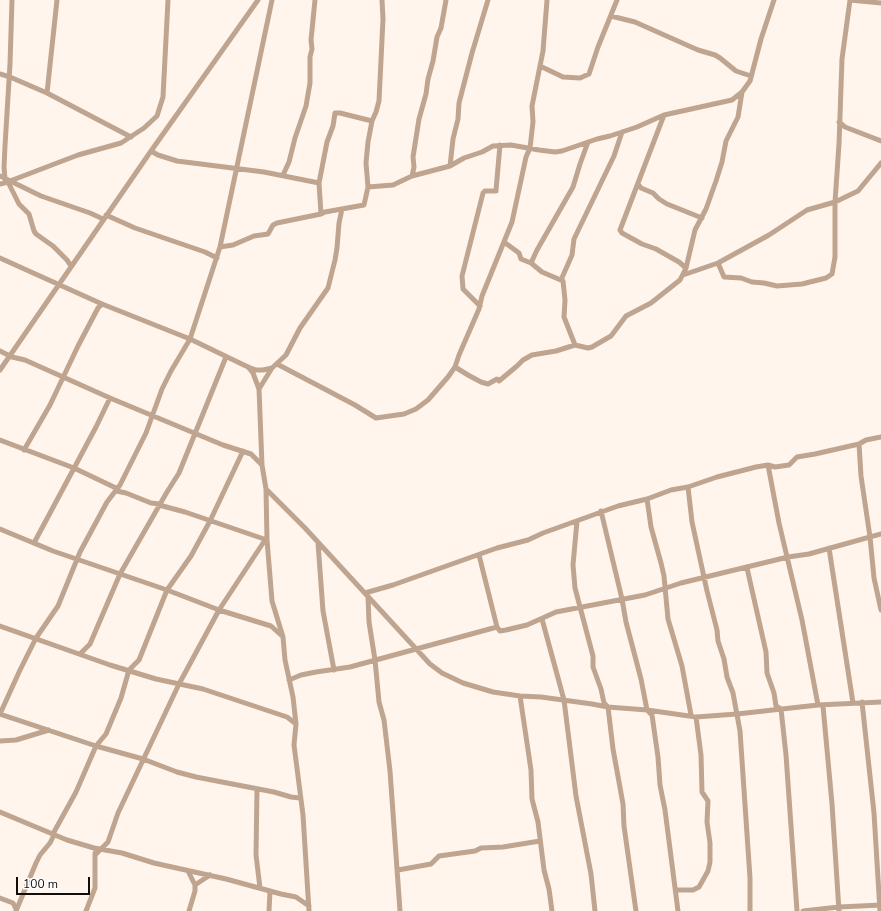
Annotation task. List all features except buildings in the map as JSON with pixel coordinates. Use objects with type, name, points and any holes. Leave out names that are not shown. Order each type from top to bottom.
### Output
[{"type":"street","points":[[11,0],[10,77],[4,167],[6,178],[19,204],[29,214],[36,234],[53,246],[72,266]]},
{"type":"street","points":[[47,93],[57,0]]},
{"type":"street","points":[[0,184],[6,178],[121,143],[144,128],[157,116],[163,97],[168,0]]},
{"type":"street","points":[[0,370],[12,356],[13,351],[105,217],[258,0]]},
{"type":"street","points":[[272,0],[220,248],[190,339],[165,383],[146,433],[118,488],[101,513],[80,552],[58,606],[36,638],[0,714],[96,746],[144,759],[177,772],[300,798]]},
{"type":"street","points":[[283,175],[289,162],[295,138],[306,106],[310,83],[310,57],[312,49],[315,0]]},
{"type":"street","points":[[220,248],[233,245],[254,236],[268,234],[273,225],[277,223],[364,205],[368,187],[366,156],[372,122],[379,101],[383,19],[382,0]]},
{"type":"street","points":[[412,176],[414,167],[413,157],[419,119],[426,94],[437,37],[441,28],[446,0]]},
{"type":"street","points":[[450,166],[453,139],[458,119],[459,103],[488,0]]},
{"type":"street","points":[[277,364],[355,405],[376,418],[404,414],[416,409],[428,400],[455,367],[479,310],[512,222],[526,157],[530,148],[533,122],[532,106],[543,50],[547,0]]},
{"type":"street","points":[[540,66],[563,77],[575,79],[589,74],[617,0]]},
{"type":"street","points":[[368,187],[393,185],[412,176],[450,166],[464,158],[482,152],[493,146],[512,145],[555,152],[562,151],[622,132],[664,115],[732,100],[742,92],[748,84],[774,0]]},
{"type":"street","points":[[718,264],[724,277],[741,278],[752,282],[777,286],[802,284],[830,277],[834,271],[835,202],[842,59],[850,0],[881,3]]},
{"type":"street","points":[[611,16],[635,22],[715,56],[736,71],[751,76]]},
{"type":"street","points":[[0,74],[47,93],[131,137]]},
{"type":"street","points":[[455,367],[481,382],[488,384],[497,379],[499,380],[523,360],[532,355],[556,351],[575,345],[588,348],[592,347],[607,339],[615,332],[626,316],[656,300],[680,280],[684,275],[692,240],[716,181],[722,162],[726,141],[738,117],[742,92]]},
{"type":"street","points":[[321,214],[319,182],[327,142],[333,126],[335,113],[372,122]]},
{"type":"street","points":[[664,115],[620,227],[620,232],[671,257],[686,268]]},
{"type":"street","points":[[839,122],[845,127],[881,141]]},
{"type":"street","points":[[561,280],[572,255],[574,240],[614,156],[622,132]]},
{"type":"street","points":[[531,263],[573,187],[588,142]]},
{"type":"street","points":[[480,306],[463,289],[462,276],[483,193],[485,191],[496,191],[500,145]]},
{"type":"street","points":[[151,151],[158,155],[177,161],[283,175],[319,182]]},
{"type":"street","points":[[684,275],[718,264],[807,210],[835,202],[858,191],[881,163]]},
{"type":"street","points":[[6,178],[41,196],[205,252],[217,258]]},
{"type":"street","points":[[638,184],[640,187],[653,193],[667,204],[702,218]]},
{"type":"street","points":[[259,389],[272,368],[286,355],[300,328],[328,288],[335,260],[342,209]]},
{"type":"street","points":[[504,242],[519,253],[521,259],[531,263],[542,272],[561,280],[564,283],[564,317],[575,345]]},
{"type":"street","points":[[0,258],[97,301],[100,306],[190,339],[248,367],[256,370],[272,368]]},
{"type":"street","points":[[24,450],[50,405],[78,346],[100,306]]},
{"type":"street","points":[[0,351],[65,376],[110,398],[196,432],[223,445],[250,454],[262,465]]},
{"type":"street","points":[[80,654],[90,644],[120,574],[179,473],[226,357]]},
{"type":"street","points":[[248,367],[253,373],[259,389],[262,465],[266,489],[266,540],[270,557],[272,601],[283,638],[296,724],[294,745],[305,842],[309,908]]},
{"type":"street","points":[[34,543],[96,428],[110,398]]},
{"type":"street","points":[[367,595],[498,548],[528,540],[601,511],[647,499],[671,490],[688,487],[717,477],[768,465],[775,467],[789,465],[796,457],[859,444],[866,440],[881,437]]},
{"type":"street","points":[[0,440],[74,468],[126,493],[151,503],[266,540]]},
{"type":"street","points":[[859,444],[861,476],[870,537],[874,578],[881,610]]},
{"type":"street","points":[[16,910],[40,855],[50,843],[54,832],[76,792],[96,746],[106,734],[121,698],[129,670],[139,660],[167,590],[191,556],[210,521],[243,451]]},
{"type":"street","points":[[768,465],[779,523],[820,705],[832,804],[839,909]]},
{"type":"street","points":[[688,487],[692,522],[712,615],[717,630],[718,641],[724,660],[727,677],[733,693],[742,748],[750,878],[750,911]]},
{"type":"street","points":[[266,489],[367,595],[430,664],[451,678],[476,688],[520,696],[541,697],[608,707],[694,716],[737,714],[820,705],[881,702]]},
{"type":"street","points":[[647,499],[648,515],[664,576],[668,619],[682,666],[694,716],[701,755],[702,792],[708,801],[707,822],[710,843],[710,862],[706,875],[699,887],[693,890],[676,890]]},
{"type":"street","points":[[151,503],[156,511]]},
{"type":"street","points":[[601,511],[647,710],[652,715],[660,785],[665,810],[678,911]]},
{"type":"street","points":[[577,521],[573,565],[575,588],[593,656],[593,667],[601,689],[604,703],[608,707],[612,749],[623,804],[624,826],[636,911]]},
{"type":"street","points":[[0,529],[78,560],[167,590],[219,610],[271,626],[283,638]]},
{"type":"street","points":[[478,555],[497,627],[500,631],[527,625],[556,612],[645,595],[664,588],[881,534]]},
{"type":"street","points":[[109,850],[108,842],[118,813],[179,684],[219,610],[266,540]]},
{"type":"street","points":[[318,543],[323,611],[334,670]]},
{"type":"street","points":[[829,548],[853,703]]},
{"type":"street","points":[[747,568],[766,652],[767,673],[774,693],[776,706],[781,709]]},
{"type":"street","points":[[367,595],[379,702],[384,720],[389,755],[400,911]]},
{"type":"street","points":[[542,619],[564,700],[576,796],[591,874],[595,911]]},
{"type":"street","points":[[0,626],[110,665],[203,689],[287,717],[296,724]]},
{"type":"street","points":[[289,680],[301,675],[334,670],[375,660],[497,627]]},
{"type":"street","points":[[520,696],[531,770],[532,799],[552,911]]},
{"type":"street","points":[[803,911],[880,907],[871,777],[862,702]]},
{"type":"street","points":[[781,709],[786,755],[797,911]]},
{"type":"street","points":[[280,715],[294,710]]},
{"type":"street","points":[[0,741],[16,740],[50,730]]},
{"type":"street","points":[[258,788],[256,855],[260,888]]},
{"type":"street","points":[[0,812],[46,832],[94,848],[109,850],[296,897],[309,908]]},
{"type":"street","points":[[46,832],[50,843]]},
{"type":"street","points":[[398,870],[431,864],[439,856],[475,851],[481,848],[503,847],[540,841]]},
{"type":"street","points":[[96,854],[108,842]]},
{"type":"street","points":[[86,911],[95,888],[96,854],[94,848]]},
{"type":"street","points":[[188,871],[195,885],[189,911]]},
{"type":"street","points":[[195,885],[210,875]]},
{"type":"street","points":[[269,911],[270,891]]},
{"type":"street","points":[[296,897],[308,892]]},
{"type":"street","points":[[0,898],[13,903],[16,910]]}]
